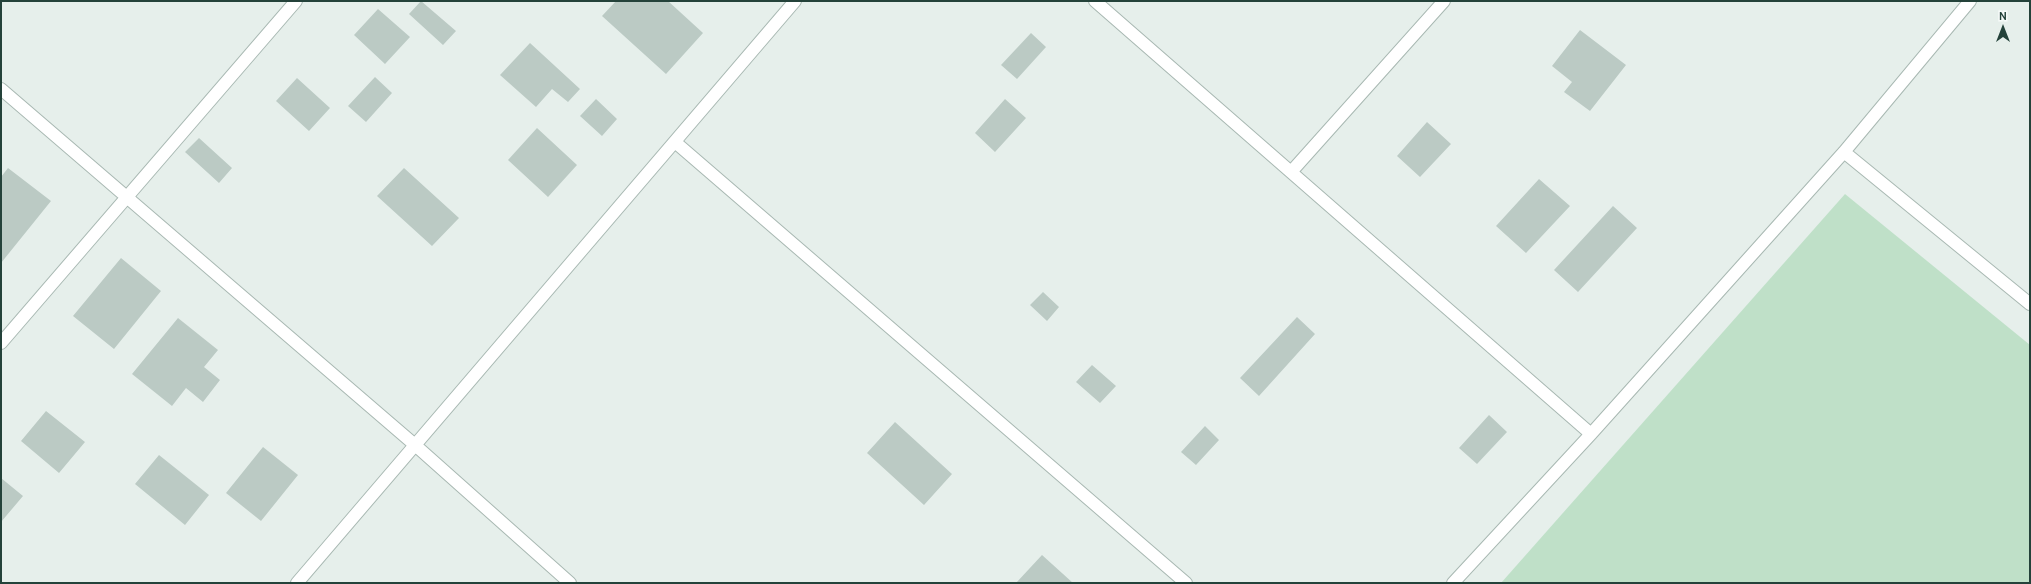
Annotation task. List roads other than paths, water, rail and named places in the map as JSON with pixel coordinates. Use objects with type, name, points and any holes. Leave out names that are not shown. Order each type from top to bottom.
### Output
[{"type":"street","points":[[1,343],[296,1]]},
{"type":"street","points":[[297,583],[795,1]]},
{"type":"street","points":[[1095,1],[1591,434]]},
{"type":"street","points":[[1291,172],[1444,1]]},
{"type":"street","points":[[1453,583],[1591,434],[1844,152],[1970,1]]},
{"type":"street","points":[[1,89],[415,445],[570,583]]},
{"type":"street","points":[[675,142],[1186,583]]},
{"type":"street","points":[[1844,152],[2030,304]]}]
